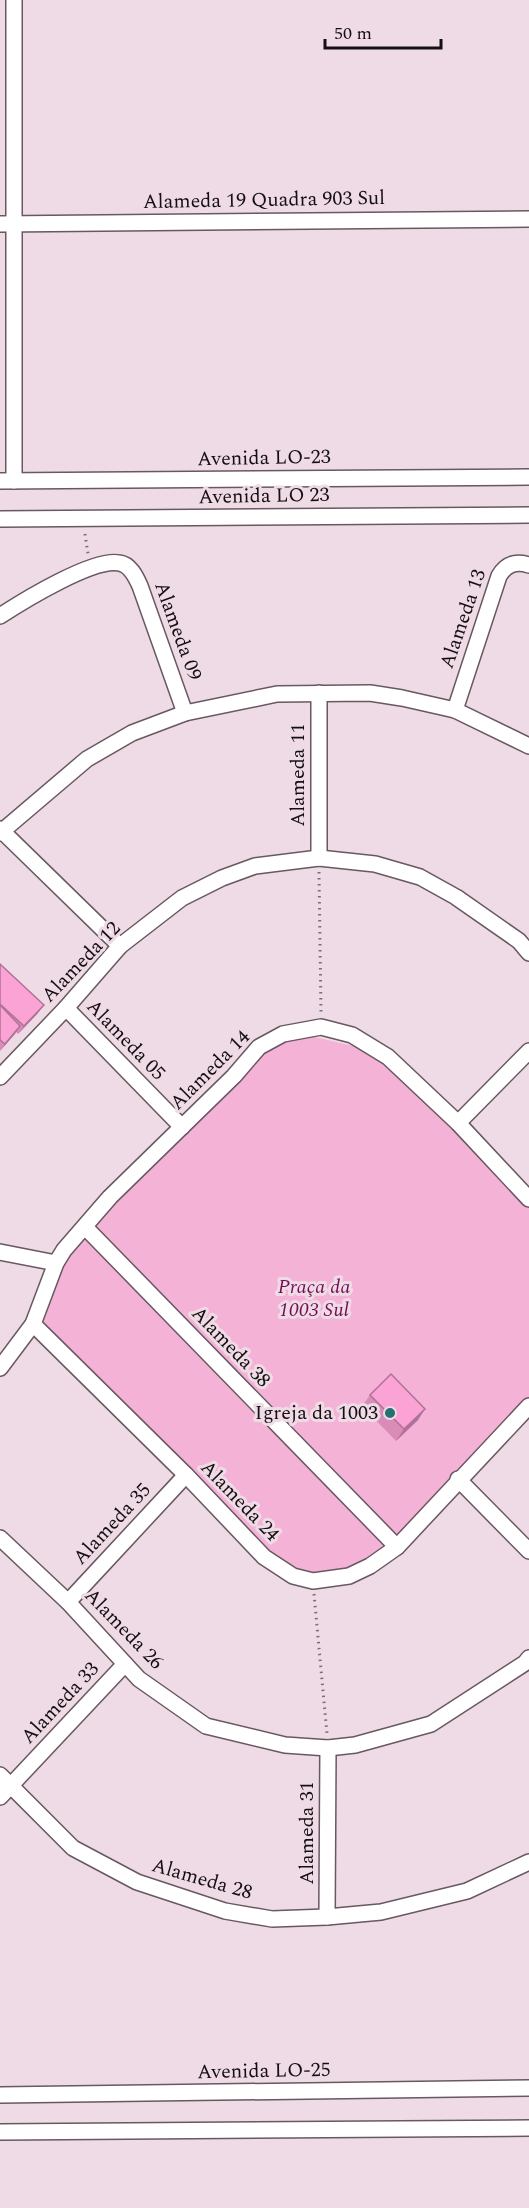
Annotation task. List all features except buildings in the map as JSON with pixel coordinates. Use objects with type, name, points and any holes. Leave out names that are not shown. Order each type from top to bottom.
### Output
[{"type":"street","points":[[7,481],[7,224],[14,0]]},
{"type":"street","name":"Alameda 19 Quadra 903 Sul","points":[[7,224],[529,219]]},
{"type":"street","name":"Avenida LO-23","points":[[7,481],[529,477]]},
{"type":"street","name":"Avenida LO 23","points":[[0,519],[529,515]]},
{"type":"street","name":"Alameda 09","points":[[93,567],[117,562],[125,565],[136,578],[184,713]]},
{"type":"street","name":"Alameda 13","points":[[455,710],[498,576],[503,568],[511,564],[529,565]]},
{"type":"street","points":[[0,616],[29,597],[93,567]]},
{"type":"street","name":"Alameda 11","points":[[319,693],[319,858]]},
{"type":"street","points":[[120,946],[1,831],[87,759],[132,734],[184,713],[277,694],[370,693],[455,710],[529,746]]},
{"type":"street","name":"Alameda 12","points":[[0,1077],[66,1008],[120,946],[182,898],[222,878],[255,866],[319,858],[375,864],[420,877],[524,936],[529,953]]},
{"type":"street","name":"Alameda 05","points":[[66,1008],[182,1127]]},
{"type":"street","name":"Alameda 14","points":[[33,1324],[56,1263],[110,1197],[234,1076],[259,1047],[282,1034],[321,1027],[352,1035],[388,1057],[458,1123],[529,1198]]},
{"type":"street","points":[[458,1123],[529,1052]]},
{"type":"street","name":"Alameda 38","points":[[85,1227],[397,1547]]},
{"type":"street","points":[[0,1252],[56,1263]]},
{"type":"street","points":[[0,1368],[33,1324]]},
{"type":"street","name":"Alameda 24","points":[[33,1324],[186,1475],[264,1557],[293,1576],[313,1581],[349,1576],[370,1566],[397,1547],[458,1479],[529,1406]]},
{"type":"street","name":"Alameda 35","points":[[68,1602],[186,1475]]},
{"type":"street","points":[[458,1479],[529,1551]]},
{"type":"street","name":"Alameda 26","points":[[0,1538],[68,1602],[139,1679],[206,1726],[285,1745],[328,1748],[355,1745],[431,1724],[528,1663]]},
{"type":"street","name":"Alameda 33","points":[[4,1786],[125,1664]]},
{"type":"street","name":"Alameda 31","points":[[327,1917],[328,1748]]},
{"type":"street","name":"Alameda 28","points":[[4,1786],[73,1848],[137,1881],[225,1911],[272,1919],[381,1912],[466,1891],[529,1862]]},
{"type":"street","name":"Avenida LO-25","points":[[0,2095],[529,2088]]},
{"type":"street","points":[[0,2132],[529,2128]]},
{"type":"path","points":[[85,519],[87,547],[93,567]]},
{"type":"path","points":[[319,858],[321,1027]]},
{"type":"path","points":[[313,1581],[328,1748]]},
{"type":"green space","name":"Praça da 1003 Sul","points":[[293,1032],[388,1054],[529,1198],[529,1409],[387,1554],[313,1581],[246,1541],[33,1324],[56,1263],[247,1060]]},
{"type":"place","name":"Igreja da 1003","points":[[390,1413]]}]
